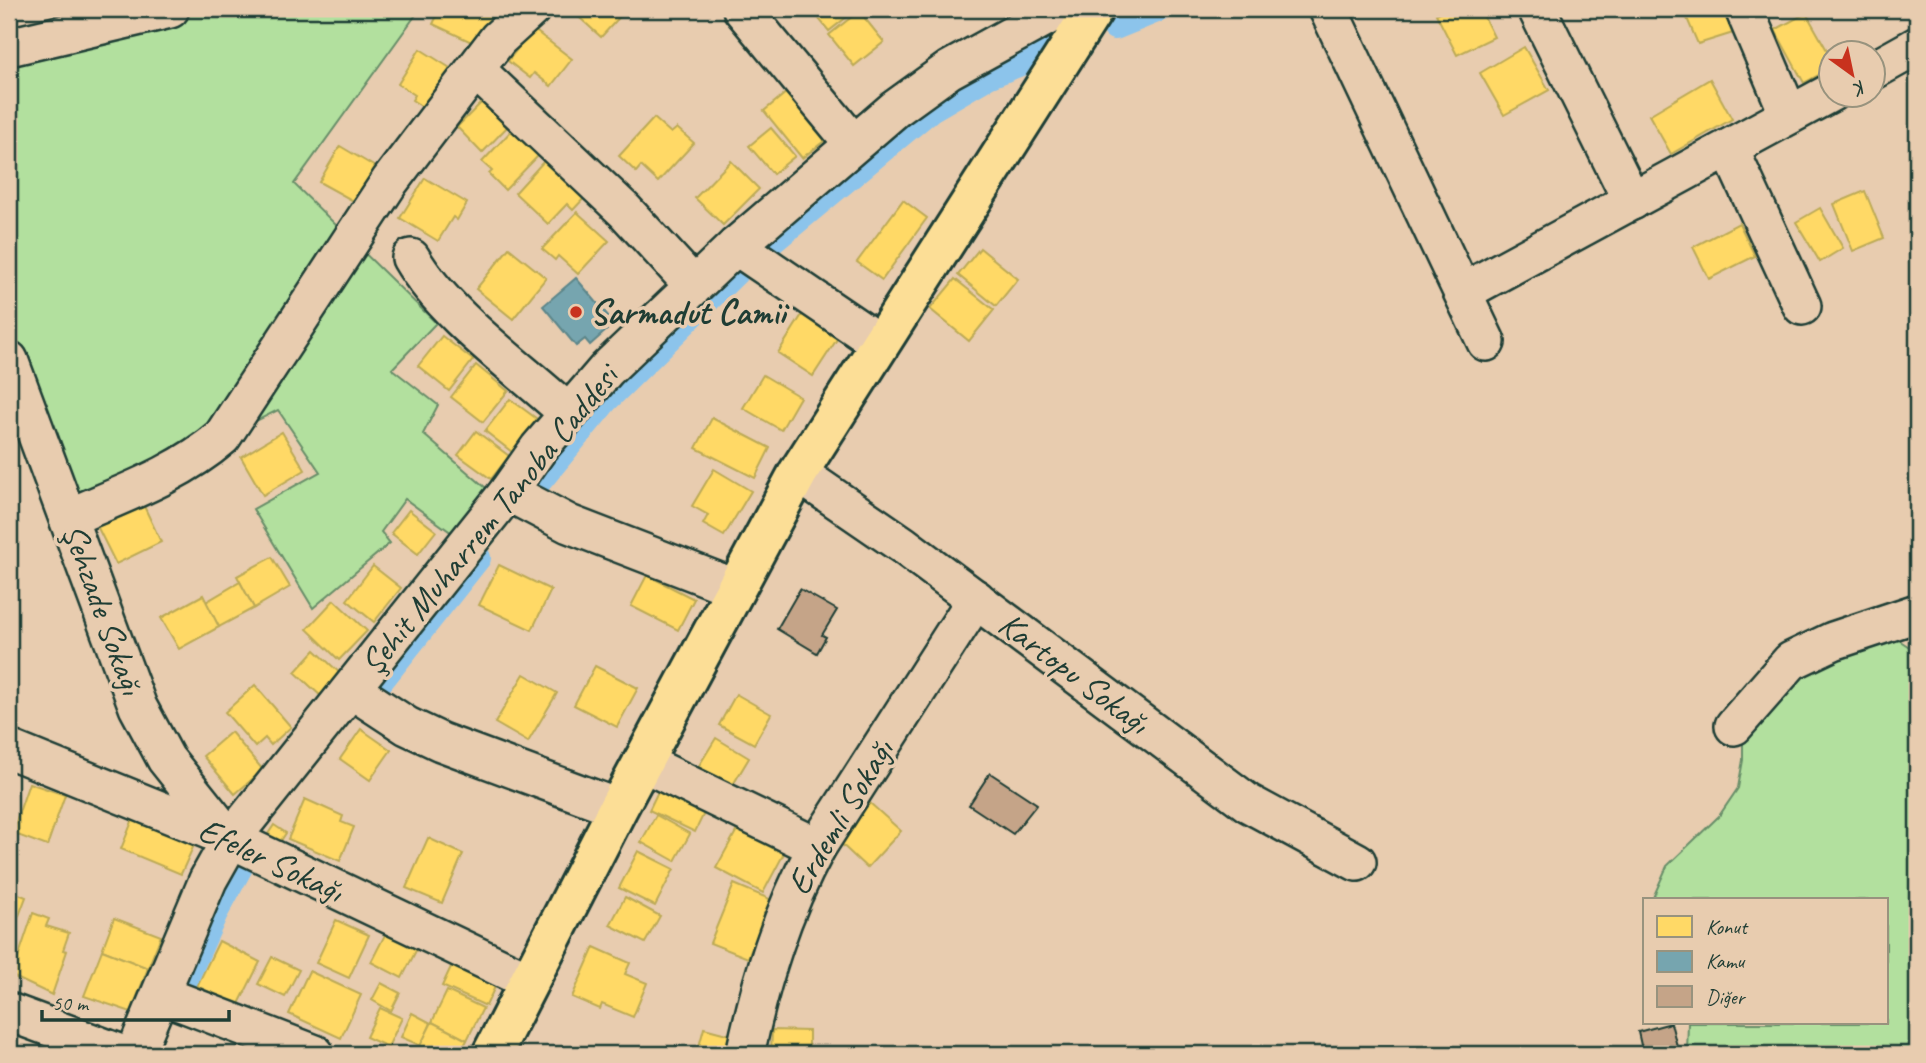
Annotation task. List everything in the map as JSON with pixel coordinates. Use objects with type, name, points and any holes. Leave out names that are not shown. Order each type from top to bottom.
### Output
[{"type":"main road","points":[[492,1054],[642,762],[798,473],[1094,9]]},
{"type":"street","points":[[9,47],[170,9]]},
{"type":"street","points":[[70,517],[155,480],[190,461],[222,437],[390,181],[498,39],[531,9]]},
{"type":"street","points":[[742,9],[853,143]]},
{"type":"street","name":"Şehit Muharrem Tanoba Caddesi","points":[[135,1054],[208,880],[231,839],[352,690],[568,412],[693,285],[853,143],[949,70],[1060,9]]},
{"type":"street","points":[[1328,9],[1486,342]]},
{"type":"street","points":[[1536,9],[1632,201]]},
{"type":"street","points":[[1744,9],[1789,115]]},
{"type":"street","points":[[1888,62],[1917,46]]},
{"type":"street","points":[[476,70],[625,211],[693,285]]},
{"type":"street","points":[[1463,292],[1818,99]]},
{"type":"street","points":[[1729,148],[1802,306]]},
{"type":"street","points":[[736,246],[879,343]]},
{"type":"street","points":[[411,258],[422,277],[446,303],[568,412]]},
{"type":"street","name":"Şehzade Sokağı","points":[[9,360],[148,727],[186,786],[231,839]]},
{"type":"street","name":"Kartopu Sokağı","points":[[798,473],[976,599],[1248,803],[1357,862]]},
{"type":"street","points":[[508,492],[569,524],[735,588]]},
{"type":"street","name":"Erdemli Sokağı","points":[[745,1054],[779,924],[817,847],[976,599]]},
{"type":"street","points":[[1734,726],[1791,661],[1833,642],[1917,613]]},
{"type":"street","points":[[352,690],[407,726],[441,743],[618,808]]},
{"type":"street","name":"Efeler Sokağı","points":[[9,749],[231,839],[529,981]]},
{"type":"street","points":[[642,762],[817,847]]},
{"type":"street","points":[[162,995],[315,1054]]},
{"type":"street","points":[[9,1012],[122,1054]]},
{"type":"green space","points":[[79,9],[420,9],[294,184],[436,323],[392,369],[438,405],[423,434],[486,488],[452,533],[405,499],[381,532],[390,543],[313,608],[253,509],[320,472],[278,410],[176,461],[48,518],[9,411],[9,29]]},
{"type":"green space","points":[[1888,633],[1917,652],[1917,1044],[1900,1054],[1687,1054],[1688,1024],[1888,1024],[1888,898],[1653,898],[1667,866],[1719,816],[1738,788],[1743,760],[1743,738],[1775,688]]},
{"type":"building: Konut","points":[[440,9],[479,9],[494,16],[480,46],[433,24]]},
{"type":"building: Konut","points":[[570,9],[627,9],[601,37]]},
{"type":"building: Konut","points":[[832,9],[857,9],[829,31],[819,19]]},
{"type":"building: Konut","points":[[1447,9],[1480,9],[1494,37],[1457,55],[1436,14]]},
{"type":"building: Konut","points":[[1683,9],[1723,9],[1733,33],[1698,44]]},
{"type":"building: Konut","points":[[859,11],[884,42],[854,66],[829,35]]},
{"type":"building: Konut","points":[[1806,13],[1820,38],[1818,38],[1818,76],[1804,83],[1775,30]]},
{"type":"building: Konut","points":[[533,29],[572,59],[551,86],[534,73],[530,78],[508,61]]},
{"type":"building: Konut","points":[[1524,47],[1549,90],[1504,115],[1480,73]]},
{"type":"building: Konut","points":[[420,49],[455,71],[433,114],[412,100],[415,95],[398,84]]},
{"type":"building: Konut","points":[[1710,79],[1732,119],[1671,154],[1649,115]]},
{"type":"building: Konut","points":[[793,87],[832,135],[802,158],[764,111]]},
{"type":"building: Konut","points":[[485,99],[510,124],[482,153],[457,127]]},
{"type":"building: Konut","points":[[654,118],[671,133],[677,128],[694,143],[658,182],[641,166],[636,172],[619,156]]},
{"type":"building: Konut","points":[[771,128],[795,156],[773,174],[749,146]]},
{"type":"building: Konut","points":[[513,129],[539,155],[505,190],[489,174],[492,171],[482,162]]},
{"type":"building: Konut","points":[[340,146],[377,168],[357,203],[319,182]]},
{"type":"building: Konut","points":[[544,161],[562,178],[567,173],[589,193],[573,210],[567,204],[548,224],[515,193]]},
{"type":"building: Konut","points":[[731,161],[759,189],[723,225],[695,198]]},
{"type":"building: Konut","points":[[425,178],[467,203],[457,220],[453,217],[438,241],[400,218]]},
{"type":"building: Konut","points":[[1865,191],[1884,238],[1853,251],[1834,204]]},
{"type":"building: Konut","points":[[903,200],[927,218],[882,280],[857,262]]},
{"type":"building: Konut","points":[[1820,208],[1843,248],[1820,262],[1796,222]]},
{"type":"building: Konut","points":[[577,212],[609,241],[578,274],[558,256],[555,260],[542,249]]},
{"type":"building: Konut","points":[[1739,223],[1755,256],[1709,279],[1693,247]]},
{"type":"building: Konut","points":[[509,248],[546,278],[513,319],[476,289]]},
{"type":"building: Konut","points":[[980,248],[1018,279],[996,306],[958,275]]},
{"type":"building: Konut","points":[[955,279],[994,310],[969,341],[930,309]]},
{"type":"building: Konut","points":[[805,310],[841,333],[813,376],[778,353]]},
{"type":"building: Konut","points":[[442,336],[473,360],[449,391],[418,366]]},
{"type":"building: Konut","points":[[476,365],[508,391],[483,422],[451,397]]},
{"type":"building: Konut","points":[[763,375],[800,397],[781,430],[743,408]]},
{"type":"building: Konut","points":[[510,399],[537,419],[512,452],[485,431]]},
{"type":"building: Konut","points":[[712,418],[770,448],[755,478],[696,448]]},
{"type":"building: Konut","points":[[476,431],[509,456],[491,479],[458,455]]},
{"type":"building: Konut","points":[[282,432],[305,470],[263,495],[241,457]]},
{"type":"building: Konut","points":[[714,469],[751,491],[724,536],[703,524],[708,515],[692,506]]},
{"type":"building: Konut","points":[[143,504],[161,542],[116,564],[97,526]]},
{"type":"building: Konut","points":[[409,510],[436,531],[418,554],[391,533]]},
{"type":"building: Konut","points":[[272,557],[290,587],[254,608],[237,576]]},
{"type":"building: Konut","points":[[499,565],[551,590],[532,630],[479,605]]},
{"type":"building: Konut","points":[[373,566],[401,588],[374,622],[347,600]]},
{"type":"building: Konut","points":[[647,575],[694,599],[678,630],[631,606]]},
{"type":"building: Konut","points":[[240,582],[254,608],[219,627],[206,602]]},
{"type":"building: Konut","points":[[203,595],[219,627],[179,649],[161,618]]},
{"type":"building: Konut","points":[[334,600],[367,631],[339,660],[307,629]]},
{"type":"building: Konut","points":[[315,650],[343,676],[323,698],[295,672]]},
{"type":"building: Konut","points":[[595,666],[638,688],[617,727],[574,705]]},
{"type":"building: Konut","points":[[524,674],[557,693],[528,742],[495,723]]},
{"type":"building: Konut","points":[[255,685],[291,727],[271,745],[265,738],[255,747],[225,712]]},
{"type":"building: Konut","points":[[736,694],[771,714],[754,744],[719,725]]},
{"type":"building: Konut","points":[[361,729],[391,750],[370,780],[340,759]]},
{"type":"building: Konut","points":[[231,732],[263,770],[235,794],[203,756]]},
{"type":"building: Konut","points":[[716,738],[749,758],[728,793],[695,772]]},
{"type":"building: Konut","points":[[663,781],[709,803],[695,832],[649,810]]},
{"type":"building: Konut","points":[[29,783],[65,795],[47,846],[12,833]]},
{"type":"building: Konut","points":[[305,799],[343,816],[341,822],[354,827],[340,861],[288,839]]},
{"type":"building: Konut","points":[[870,803],[901,831],[867,868],[836,839]]},
{"type":"building: Konut","points":[[656,815],[690,834],[675,861],[641,842]]},
{"type":"building: Konut","points":[[133,819],[194,845],[181,874],[121,849]]},
{"type":"building: Konut","points":[[743,819],[789,844],[763,893],[716,868]]},
{"type":"building: Konut","points":[[274,825],[286,833],[278,845],[266,837]]},
{"type":"building: Konut","points":[[428,838],[463,854],[442,903],[406,888]]},
{"type":"building: Konut","points":[[638,851],[674,869],[655,906],[619,888]]},
{"type":"building: Konut","points":[[734,884],[772,900],[748,958],[710,943]]},
{"type":"building: Konut","points":[[9,890],[26,897],[9,942]]},
{"type":"building: Konut","points":[[625,897],[660,916],[645,943],[610,925]]},
{"type":"building: Konut","points":[[33,913],[49,919],[46,926],[69,933],[63,950],[67,951],[52,995],[12,976]]},
{"type":"building: Konut","points":[[114,918],[161,936],[148,968],[102,950]]},
{"type":"building: Konut","points":[[336,920],[369,935],[349,978],[316,963]]},
{"type":"building: Konut","points":[[391,923],[422,939],[402,978],[371,962]]},
{"type":"building: Konut","points":[[219,941],[260,962],[238,1006],[197,986]]},
{"type":"building: Konut","points":[[594,947],[630,963],[625,974],[647,983],[633,1017],[602,1004],[600,1009],[572,997]]},
{"type":"building: Konut","points":[[102,950],[148,968],[131,1012],[84,996]]},
{"type":"building: Konut","points":[[457,954],[501,974],[486,1006],[442,986]]},
{"type":"building: Konut","points":[[272,957],[299,970],[285,997],[258,984]]},
{"type":"building: Konut","points":[[309,971],[361,995],[341,1038],[289,1014]]},
{"type":"building: Konut","points":[[381,983],[400,993],[391,1011],[372,1000]]},
{"type":"building: Konut","points":[[447,991],[483,1008],[467,1040],[432,1022]]},
{"type":"building: Konut","points":[[380,1008],[402,1018],[388,1047],[366,1037]]},
{"type":"building: Konut","points":[[412,1013],[431,1023],[421,1046],[401,1037]]},
{"type":"building: Konut","points":[[432,1022],[467,1040],[460,1054],[416,1054]]},
{"type":"building: Konut","points":[[704,1028],[742,1038],[737,1054],[697,1054]]},
{"type":"building: Konut","points":[[772,1030],[809,1031],[809,1054],[771,1054]]},
{"type":"building: Kamu","name":"Sarmadut Camii","points":[[576,278],[609,317],[602,324],[607,330],[590,345],[585,339],[576,346],[543,306]]},
{"type":"building: Diğer","points":[[800,589],[837,610],[822,635],[826,637],[817,653],[777,629]]},
{"type":"building: Diğer","points":[[990,773],[1037,804],[1013,834],[969,805]]},
{"type":"building: Diğer","points":[[1671,1024],[1679,1054],[1643,1054],[1638,1032]]},
{"type":"waterway","points":[[1115,27],[1159,9]]},
{"type":"waterway","points":[[769,244],[931,109],[988,76],[1051,51]]},
{"type":"waterway","points":[[536,485],[605,401],[737,271]]},
{"type":"waterway","points":[[379,683],[478,558]]},
{"type":"waterway","points":[[184,982],[215,913],[240,867]]},
{"type":"place","name":"Sarmadut Camii","points":[[576,312]]}]
